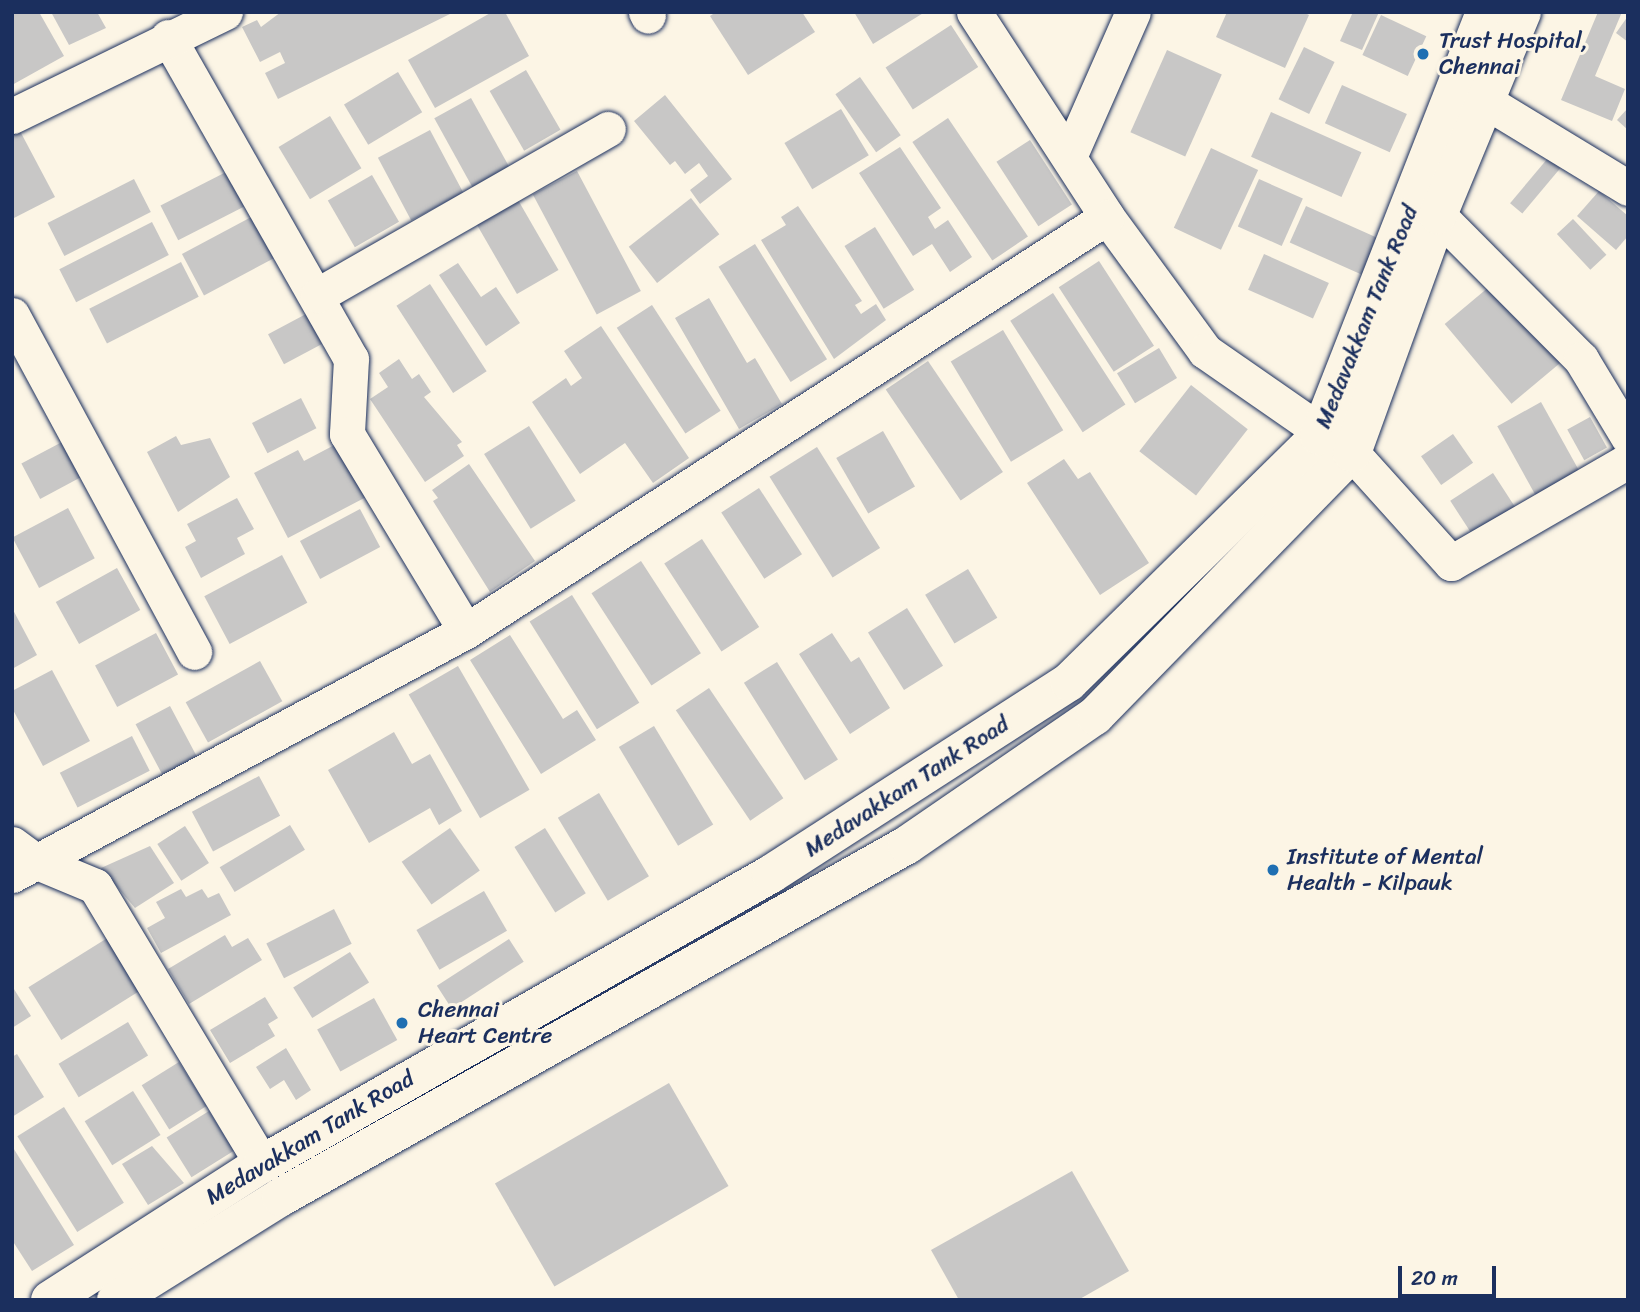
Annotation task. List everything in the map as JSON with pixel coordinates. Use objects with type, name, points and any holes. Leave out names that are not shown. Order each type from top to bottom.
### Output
[{"type":"main road","name":"Medavakkam Tank Road","points":[[51,1300],[262,1164],[771,874],[1069,682],[1336,445],[1485,12]]},
{"type":"main road","name":"Medavakkam Tank Road","points":[[116,1300],[281,1197],[907,845],[1034,764],[1096,716],[1336,445],[1438,215],[1522,12]]},
{"type":"street","points":[[12,116],[168,37],[225,12]]},
{"type":"street","points":[[974,12],[1107,217],[1205,351],[1336,445],[1451,563],[1628,461]]},
{"type":"street","points":[[1069,157],[1133,12]]},
{"type":"street","points":[[168,37],[318,295],[351,359],[347,434],[466,631]]},
{"type":"street","points":[[1485,101],[1624,177]]},
{"type":"street","points":[[318,295],[608,129]]},
{"type":"street","points":[[1438,215],[1581,359],[1628,437]]},
{"type":"street","points":[[20,860],[267,743],[466,631],[1107,217]]},
{"type":"street","points":[[12,315],[194,652]]},
{"type":"street","points":[[20,860],[95,886],[262,1164]]},
{"type":"building","points":[[12,12],[39,12],[64,56],[12,85]]},
{"type":"building","points":[[51,12],[97,12],[106,28],[69,45]]},
{"type":"building","points":[[281,12],[454,12],[278,99],[265,73],[285,63],[280,52],[260,62],[242,27],[257,20],[261,27]]},
{"type":"building","points":[[492,12],[505,12],[529,56],[435,108],[408,60]]},
{"type":"building","points":[[716,12],[802,12],[815,32],[748,75],[710,16]]},
{"type":"building","points":[[854,12],[925,12],[873,44]]},
{"type":"building","points":[[1227,12],[1303,12],[1309,15],[1285,68],[1216,37]]},
{"type":"building","points":[[1353,12],[1379,12],[1362,50],[1340,41]]},
{"type":"building","points":[[1598,12],[1622,12],[1595,76],[1625,89],[1612,121],[1561,100]]},
{"type":"building","points":[[1381,15],[1426,36],[1408,76],[1362,55]]},
{"type":"building","points":[[1628,16],[1628,42],[1616,33]]},
{"type":"building","points":[[951,25],[978,67],[913,109],[886,67]]},
{"type":"building","points":[[1304,47],[1335,62],[1309,114],[1279,99]]},
{"type":"building","points":[[1167,50],[1222,74],[1185,157],[1130,132]]},
{"type":"building","points":[[526,70],[560,130],[524,151],[490,91]]},
{"type":"building","points":[[398,72],[422,112],[368,145],[344,104]]},
{"type":"building","points":[[860,77],[901,135],[876,152],[835,94]]},
{"type":"building","points":[[1342,85],[1407,114],[1390,152],[1325,123]]},
{"type":"building","points":[[665,95],[732,179],[700,204],[690,190],[708,176],[699,163],[685,174],[675,161],[670,165],[634,121]]},
{"type":"building","points":[[471,98],[510,169],[474,189],[434,118]]},
{"type":"building","points":[[1628,108],[1628,130],[1617,120]]},
{"type":"building","points":[[841,109],[869,155],[812,189],[784,143]]},
{"type":"building","points":[[1271,112],[1361,152],[1342,197],[1251,157]]},
{"type":"building","points":[[330,116],[361,168],[310,199],[279,147]]},
{"type":"building","points":[[948,118],[1028,237],[992,261],[912,142]]},
{"type":"building","points":[[430,130],[463,193],[411,220],[378,158]]},
{"type":"building","points":[[20,131],[55,197],[12,219],[12,135]]},
{"type":"building","points":[[1030,140],[1072,205],[1038,226],[996,162]]},
{"type":"building","points":[[900,147],[941,208],[928,217],[935,229],[948,220],[972,257],[950,272],[932,244],[913,256],[859,173]]},
{"type":"building","points":[[1211,148],[1258,170],[1221,250],[1174,228]]},
{"type":"building","points":[[1548,158],[1560,168],[1522,213],[1510,203]]},
{"type":"building","points":[[230,170],[248,205],[178,240],[161,205]]},
{"type":"building","points":[[577,171],[641,291],[597,315],[533,194]]},
{"type":"building","points":[[372,175],[399,222],[355,247],[328,200]]},
{"type":"building","points":[[134,179],[151,212],[64,256],[48,223]]},
{"type":"building","points":[[1259,179],[1303,199],[1282,246],[1238,227]]},
{"type":"building","points":[[1599,191],[1628,216],[1628,236],[1616,250],[1577,216]]},
{"type":"building","points":[[514,193],[558,270],[517,294],[472,217]]},
{"type":"building","points":[[691,198],[719,234],[657,283],[629,247]]},
{"type":"building","points":[[798,206],[862,301],[855,305],[861,314],[876,304],[886,320],[834,359],[761,240],[786,225],[781,217]]},
{"type":"building","points":[[1306,206],[1380,239],[1364,275],[1290,243]]},
{"type":"building","points":[[257,214],[279,255],[204,295],[182,254]]},
{"type":"building","points":[[1573,219],[1606,255],[1590,270],[1557,234]]},
{"type":"building","points":[[152,222],[169,255],[76,302],[59,269]]},
{"type":"building","points":[[875,227],[914,290],[884,309],[844,246]]},
{"type":"building","points":[[755,244],[827,359],[791,382],[719,267]]},
{"type":"building","points":[[1264,254],[1329,283],[1313,319],[1248,290]]},
{"type":"building","points":[[1099,261],[1154,346],[1114,372],[1059,287]]},
{"type":"building","points":[[181,262],[199,297],[107,344],[89,309]]},
{"type":"building","points":[[458,263],[481,297],[496,287],[520,323],[486,346],[439,275]]},
{"type":"building","points":[[1496,281],[1563,361],[1512,404],[1445,324]]},
{"type":"building","points":[[430,284],[487,371],[453,393],[396,306]]},
{"type":"building","points":[[1053,293],[1125,405],[1083,432],[1010,321]]},
{"type":"building","points":[[709,298],[747,363],[755,358],[782,404],[739,429],[675,318]]},
{"type":"building","points":[[652,305],[721,411],[685,434],[617,328]]},
{"type":"building","points":[[306,314],[322,344],[284,364],[268,334]]},
{"type":"building","points":[[601,326],[689,458],[653,483],[625,443],[580,474],[532,402],[566,378],[571,386],[582,378],[564,351]]},
{"type":"building","points":[[1003,330],[1063,430],[1011,462],[951,361]]},
{"type":"building","points":[[1159,348],[1177,378],[1135,403],[1117,373]]},
{"type":"building","points":[[399,359],[412,379],[419,374],[431,392],[424,397],[462,442],[457,445],[464,456],[425,482],[370,399],[388,387],[379,373]]},
{"type":"building","points":[[928,361],[1003,472],[961,501],[886,390]]},
{"type":"building","points":[[1191,385],[1248,429],[1196,496],[1139,451]]},
{"type":"building","points":[[301,398],[316,428],[267,453],[252,423]]},
{"type":"building","points":[[1541,402],[1581,475],[1538,499],[1497,426]]},
{"type":"building","points":[[1590,417],[1607,448],[1584,460],[1567,430]]},
{"type":"building","points":[[529,426],[576,501],[531,529],[484,454]]},
{"type":"building","points":[[883,431],[915,486],[868,513],[836,458]]},
{"type":"building","points":[[1453,434],[1473,463],[1441,485],[1421,456]]},
{"type":"building","points":[[176,436],[181,445],[210,438],[230,477],[178,512],[147,452]]},
{"type":"building","points":[[342,441],[370,495],[288,538],[254,473],[298,450],[304,461]]},
{"type":"building","points":[[62,442],[81,477],[40,499],[21,464]]},
{"type":"building","points":[[817,447],[880,548],[833,578],[770,477]]},
{"type":"building","points":[[1064,459],[1078,479],[1090,472],[1149,563],[1100,595],[1027,483]]},
{"type":"building","points":[[469,464],[535,561],[490,592],[433,501],[438,498],[432,490]]},
{"type":"building","points":[[1493,473],[1519,513],[1476,541],[1450,501]]},
{"type":"building","points":[[759,488],[802,554],[764,579],[721,513]]},
{"type":"building","points":[[237,498],[254,529],[237,538],[245,554],[201,578],[185,547],[196,541],[187,524]]},
{"type":"building","points":[[68,508],[95,558],[39,588],[12,538]]},
{"type":"building","points":[[360,509],[380,547],[320,579],[300,541]]},
{"type":"building","points":[[702,539],[759,627],[721,652],[664,564]]},
{"type":"building","points":[[282,555],[307,603],[230,644],[204,596]]},
{"type":"building","points":[[641,561],[701,653],[651,685],[592,593]]},
{"type":"building","points":[[117,568],[140,610],[79,644],[56,602]]},
{"type":"building","points":[[968,569],[997,618],[954,644],[925,595]]},
{"type":"building","points":[[572,595],[639,703],[597,729],[530,621]]},
{"type":"building","points":[[12,608],[37,655],[12,669]]},
{"type":"building","points":[[907,608],[943,666],[904,690],[868,632]]},
{"type":"building","points":[[156,633],[178,674],[117,707],[95,665]]},
{"type":"building","points":[[832,633],[851,662],[859,657],[890,708],[850,734],[799,654]]},
{"type":"building","points":[[510,635],[563,719],[577,710],[596,740],[541,774],[470,660]]},
{"type":"building","points":[[260,661],[282,701],[208,742],[186,702]]},
{"type":"building","points":[[777,662],[838,760],[805,780],[744,683]]},
{"type":"building","points":[[458,666],[530,790],[480,818],[409,694]]},
{"type":"building","points":[[52,670],[90,741],[43,766],[12,708],[12,691]]},
{"type":"building","points":[[709,688],[783,798],[750,821],[676,710]]},
{"type":"building","points":[[170,706],[200,763],[166,781],[136,724]]},
{"type":"building","points":[[654,726],[713,825],[678,846],[619,747]]},
{"type":"building","points":[[394,732],[412,764],[430,754],[462,811],[439,825],[430,808],[369,843],[328,770]]},
{"type":"building","points":[[132,736],[150,771],[78,808],[60,773]]},
{"type":"building","points":[[259,776],[280,816],[213,851],[192,812]]},
{"type":"building","points":[[599,793],[649,876],[608,901],[558,818]]},
{"type":"building","points":[[290,825],[305,850],[235,892],[220,867]]},
{"type":"building","points":[[185,826],[209,863],[181,881],[157,844]]},
{"type":"building","points":[[450,828],[480,871],[431,904],[402,862]]},
{"type":"building","points":[[545,828],[586,893],[555,912],[514,847]]},
{"type":"building","points":[[150,846],[174,883],[135,908],[101,868]]},
{"type":"building","points":[[181,889],[186,897],[202,889],[208,898],[219,893],[231,915],[161,953],[147,928],[165,918],[156,902]]},
{"type":"building","points":[[484,891],[507,931],[439,970],[416,930]]},
{"type":"building","points":[[334,909],[352,944],[284,978],[266,944]]},
{"type":"building","points":[[225,935],[232,947],[248,938],[262,960],[189,1004],[168,969]]},
{"type":"building","points":[[109,937],[142,990],[61,1040],[28,987]]},
{"type":"building","points":[[509,939],[524,962],[452,1008],[437,986]]},
{"type":"building","points":[[350,952],[369,983],[312,1018],[293,988]]},
{"type":"building","points":[[12,986],[31,1016],[12,1028]]},
{"type":"building","points":[[265,997],[278,1018],[268,1024],[275,1036],[230,1063],[210,1030]]},
{"type":"building","points":[[374,998],[397,1040],[340,1071],[317,1030]]},
{"type":"building","points":[[128,1022],[148,1055],[79,1097],[59,1064]]},
{"type":"building","points":[[286,1048],[311,1090],[296,1100],[284,1080],[270,1089],[256,1067]]},
{"type":"building","points":[[17,1054],[44,1097],[12,1117],[12,1057]]},
{"type":"building","points":[[179,1062],[207,1106],[169,1129],[142,1085]]},
{"type":"building","points":[[669,1083],[728,1186],[554,1287],[495,1184]]},
{"type":"building","points":[[133,1091],[161,1135],[112,1165],[85,1121]]},
{"type":"building","points":[[64,1107],[124,1203],[77,1232],[17,1136]]},
{"type":"building","points":[[209,1111],[234,1151],[192,1177],[167,1137]]},
{"type":"building","points":[[12,1146],[74,1245],[32,1271],[12,1240]]},
{"type":"building","points":[[152,1146],[184,1183],[148,1205],[122,1164]]},
{"type":"building","points":[[1072,1171],[1129,1271],[1078,1300],[959,1300],[931,1250]]},
{"type":"place","name":"Trust Hospital, Chennai","points":[[1423,54]]},
{"type":"place","name":"Institute of Mental Health - Kilpauk","points":[[1273,870]]},
{"type":"place","name":"Chennai Heart Centre","points":[[402,1023]]}]
